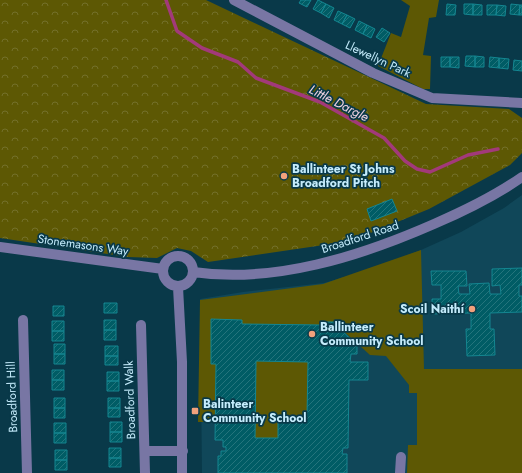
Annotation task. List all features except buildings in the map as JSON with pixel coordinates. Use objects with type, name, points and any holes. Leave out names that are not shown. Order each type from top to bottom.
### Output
[{"type":"street","name":"Llewellyn Park","points":[[234,0],[373,73],[432,98],[522,103]]},
{"type":"street","name":"Broadford Road","points":[[193,272],[226,275],[284,270],[326,263],[396,241],[463,212],[522,177]]},
{"type":"street","name":"Stonemasons Way","points":[[0,247],[163,269]]},
{"type":"street","points":[[179,256],[184,257],[191,263],[193,272],[190,281],[178,287],[168,283],[163,274],[163,269],[170,258],[179,256]]},
{"type":"street","points":[[178,287],[183,451],[182,473]]},
{"type":"street","name":"Broadford Hill","points":[[23,320],[27,473]]},
{"type":"street","name":"Broadford Walk","points":[[141,325],[145,473]]},
{"type":"street","points":[[145,451],[183,451]]},
{"type":"street","points":[[400,473],[401,457]]},
{"type":"shaded area","name":"Ballinteer Community School","points":[[522,195],[522,473],[202,473],[200,299],[243,292],[324,283],[369,270],[421,250],[461,232],[504,208]]},
{"type":"green space","points":[[0,0],[206,0],[426,104],[509,109],[522,118],[522,153],[510,165],[429,209],[351,241],[208,262],[191,251],[177,248],[157,258],[128,257],[0,238]]},
{"type":"green space","points":[[401,0],[439,0],[436,17],[429,18],[423,55],[431,56],[430,89],[423,89],[378,66],[391,33],[401,37],[410,6]]},
{"type":"green space","points":[[421,250],[424,369],[522,369],[522,473],[407,473],[408,445],[417,445],[417,393],[409,393],[409,385],[386,356],[370,355],[339,327],[333,326],[334,323],[321,325],[242,324],[242,320],[211,320],[211,363],[216,364],[215,422],[198,422],[200,300],[323,284]]},
{"type":"green space","points":[[256,361],[308,362],[307,417],[279,417],[278,438],[255,438]]},
{"type":"waterway","name":"Little Dargle","points":[[166,0],[177,31],[202,48],[238,62],[256,78],[320,102],[384,138],[405,161],[417,169],[430,172],[468,155],[498,149]]},
{"type":"place","name":"Ballinteer St Johns Broadford Pitch","points":[[284,176]]},
{"type":"place","name":"Scoil Naithí","points":[[472,309]]},
{"type":"place","name":"Ballinteer Community School","points":[[312,334]]},
{"type":"place","name":"Balinteer Community School","points":[[195,411]]}]
